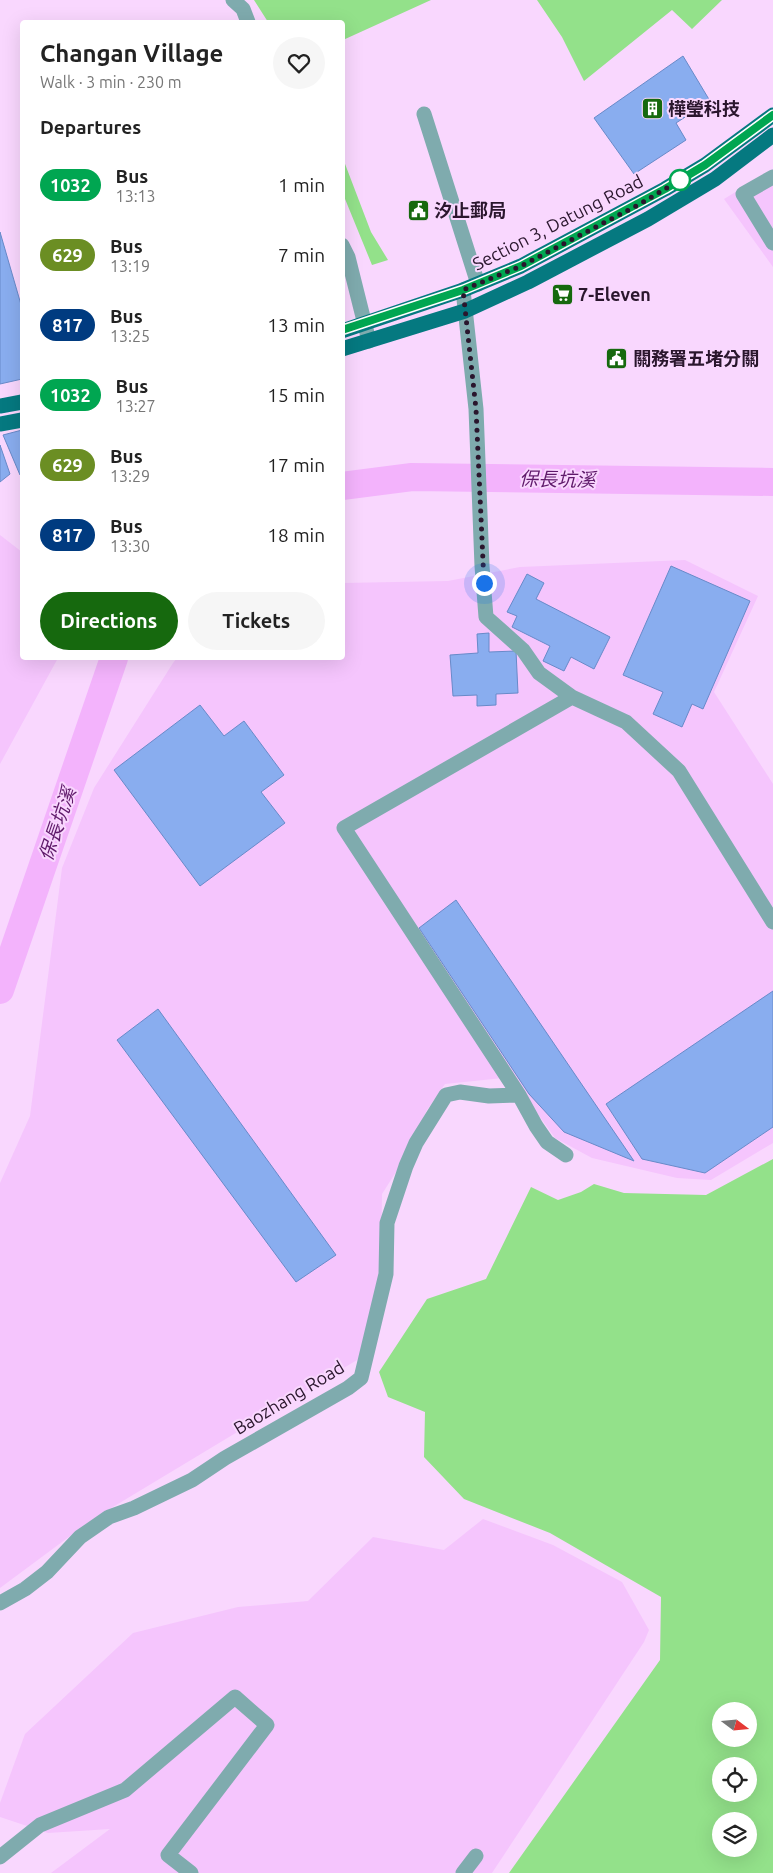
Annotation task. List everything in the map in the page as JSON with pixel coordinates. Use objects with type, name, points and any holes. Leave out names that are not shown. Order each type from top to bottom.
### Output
[{"type":"main road","name":"Section 3, Datung Road","points":[[345,329],[463,290],[521,266],[665,189],[705,165],[773,115]]},
{"type":"main road","name":"Section 3, Datung Road","points":[[345,348],[465,311],[528,282],[648,219],[715,179],[773,135]]},
{"type":"main road","points":[[0,406],[20,402]]},
{"type":"main road","points":[[0,424],[20,420]]},
{"type":"street","points":[[233,0],[243,9],[247,20]]},
{"type":"street","points":[[424,114],[478,284]]},
{"type":"street","points":[[773,177],[744,194],[773,243]]},
{"type":"street","points":[[345,251],[369,341]]},
{"type":"street","points":[[463,290],[476,409],[482,566],[486,617],[523,650],[539,673],[572,697],[626,722],[678,771],[773,922]]},
{"type":"street","points":[[566,1155],[547,1142],[536,1126],[519,1095],[344,828],[572,697]]},
{"type":"street","name":"Baozhang Road","points":[[0,1603],[26,1589],[47,1572],[80,1537],[109,1517],[134,1508],[192,1480],[225,1458],[348,1388],[361,1378],[386,1274],[387,1223],[406,1166],[427,1124],[446,1095],[460,1092],[488,1096],[519,1095]]},
{"type":"street","points":[[0,1857],[40,1825],[125,1790],[235,1697],[267,1725],[168,1855],[191,1873]]},
{"type":"street","points":[[463,1873],[476,1856]]},
{"type":"shaded area","points":[[773,169],[773,267],[724,199]]},
{"type":"shaded area","points":[[0,535],[20,550],[20,660],[57,660],[0,764]]},
{"type":"shaded area","points":[[685,560],[758,596],[714,692],[773,784],[773,1143],[711,1180],[677,1178],[592,1158],[555,1138],[525,1096],[503,1078],[445,1084],[427,1110],[401,1164],[382,1194],[381,1268],[362,1357],[93,1519],[0,1588],[0,1183],[30,1116],[62,868],[94,788],[175,660],[345,660],[345,583],[448,581],[520,567]]},
{"type":"shaded area","points":[[483,1519],[553,1545],[622,1582],[649,1630],[644,1642],[492,1873],[51,1873],[110,1829],[48,1833],[0,1817],[0,1803],[25,1734],[133,1633],[238,1607],[308,1601],[373,1537],[444,1550]]},
{"type":"green space","points":[[254,0],[431,0],[345,39],[345,20],[267,20]]},
{"type":"green space","points":[[537,0],[722,0],[692,29],[672,10],[584,81],[562,37]]},
{"type":"green space","points":[[345,164],[371,232],[388,260],[372,265],[345,199]]},
{"type":"green space","points":[[773,1159],[773,1873],[509,1873],[660,1660],[661,1597],[550,1533],[464,1499],[424,1457],[425,1412],[388,1397],[379,1372],[427,1299],[486,1279],[531,1187],[558,1200],[581,1192],[594,1184],[624,1193],[706,1195]]},
{"type":"building","name":"樺瑩科技","points":[[683,56],[710,101],[676,123],[686,140],[634,174],[594,118]]},
{"type":"building","points":[[0,232],[20,301],[20,379],[0,384]]},
{"type":"building","points":[[20,431],[20,475],[3,435]]},
{"type":"building","points":[[0,445],[10,474],[0,482]]},
{"type":"building","points":[[671,566],[750,601],[703,709],[692,704],[682,727],[653,714],[663,692],[623,675]]},
{"type":"building","points":[[527,574],[544,583],[536,599],[610,637],[594,669],[571,657],[564,671],[543,661],[550,646],[512,627],[517,616],[507,612]]},
{"type":"building","points":[[489,633],[489,652],[516,651],[518,693],[496,694],[496,705],[477,706],[477,695],[453,696],[450,655],[478,653],[477,634]]},
{"type":"building","points":[[200,705],[224,736],[244,721],[284,775],[261,792],[285,823],[200,886],[114,770]]},
{"type":"building","points":[[456,900],[634,1161],[564,1132],[529,1094],[419,928]]},
{"type":"building","points":[[773,991],[773,1127],[705,1173],[642,1159],[606,1104]]},
{"type":"building","points":[[158,1009],[336,1255],[296,1282],[117,1040]]},
{"type":"waterway","name":"保長坑溪","points":[[345,486],[412,477],[773,482]]},
{"type":"waterway","name":"保長坑溪","points":[[0,990],[113,660]]},
{"type":"bus line","name":"1032","points":[[345,329],[463,290],[521,266],[640,204],[705,165],[773,115]]},
{"type":"place","name":"樺瑩科技","points":[[652,109]]},
{"type":"place","name":"汐止郵局","points":[[418,211]]},
{"type":"place","name":"7-Eleven","points":[[562,295]]},
{"type":"place","name":"關務署五堵分關","points":[[617,359]]},
{"type":"route","points":[[484,583],[476,409],[463,290],[521,266],[640,204],[680,180]]}]
